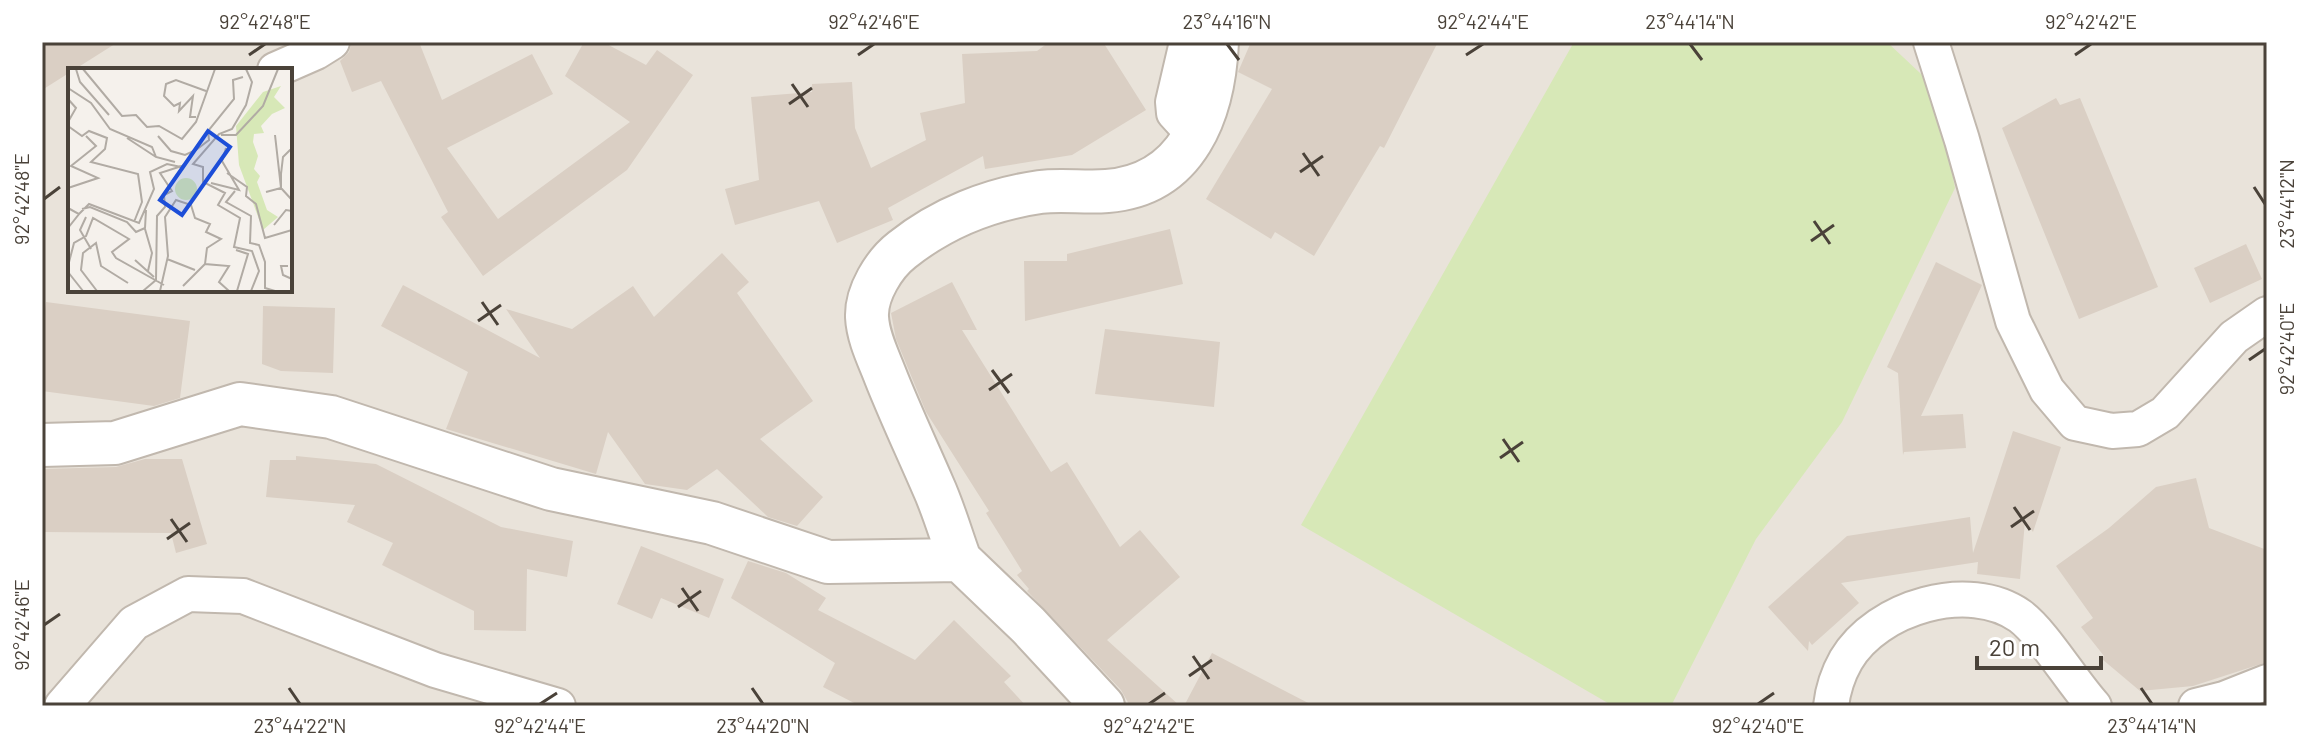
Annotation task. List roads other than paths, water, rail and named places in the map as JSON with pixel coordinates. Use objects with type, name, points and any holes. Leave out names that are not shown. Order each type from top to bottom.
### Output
[{"type":"street","points":[[280,68],[332,42]]},
{"type":"street","points":[[1187,42],[1173,102],[1174,113],[1195,136]]},
{"type":"street","points":[[1103,706],[1028,625],[960,560],[936,491],[872,343],[867,315],[873,288],[891,259],[921,235],[979,206],[1042,192],[1108,191],[1138,186],[1164,171],[1191,145],[1205,117],[1216,67],[1217,42]]},
{"type":"street","points":[[1931,42],[2013,321],[2047,390],[2075,423],[2112,431],[2138,429],[2165,413],[2234,337],[2267,314]]},
{"type":"street","points":[[42,445],[115,443],[240,404],[331,417],[551,489],[712,523],[828,562],[960,560]]},
{"type":"street","points":[[62,706],[134,623],[188,594],[243,596],[435,670],[558,706]]},
{"type":"street","points":[[1831,706],[1834,687],[1847,657],[1869,635],[1901,613],[1939,601],[1971,598],[1998,603],[2022,618],[2094,706]]},
{"type":"street","points":[[2196,706],[2267,682]]}]
